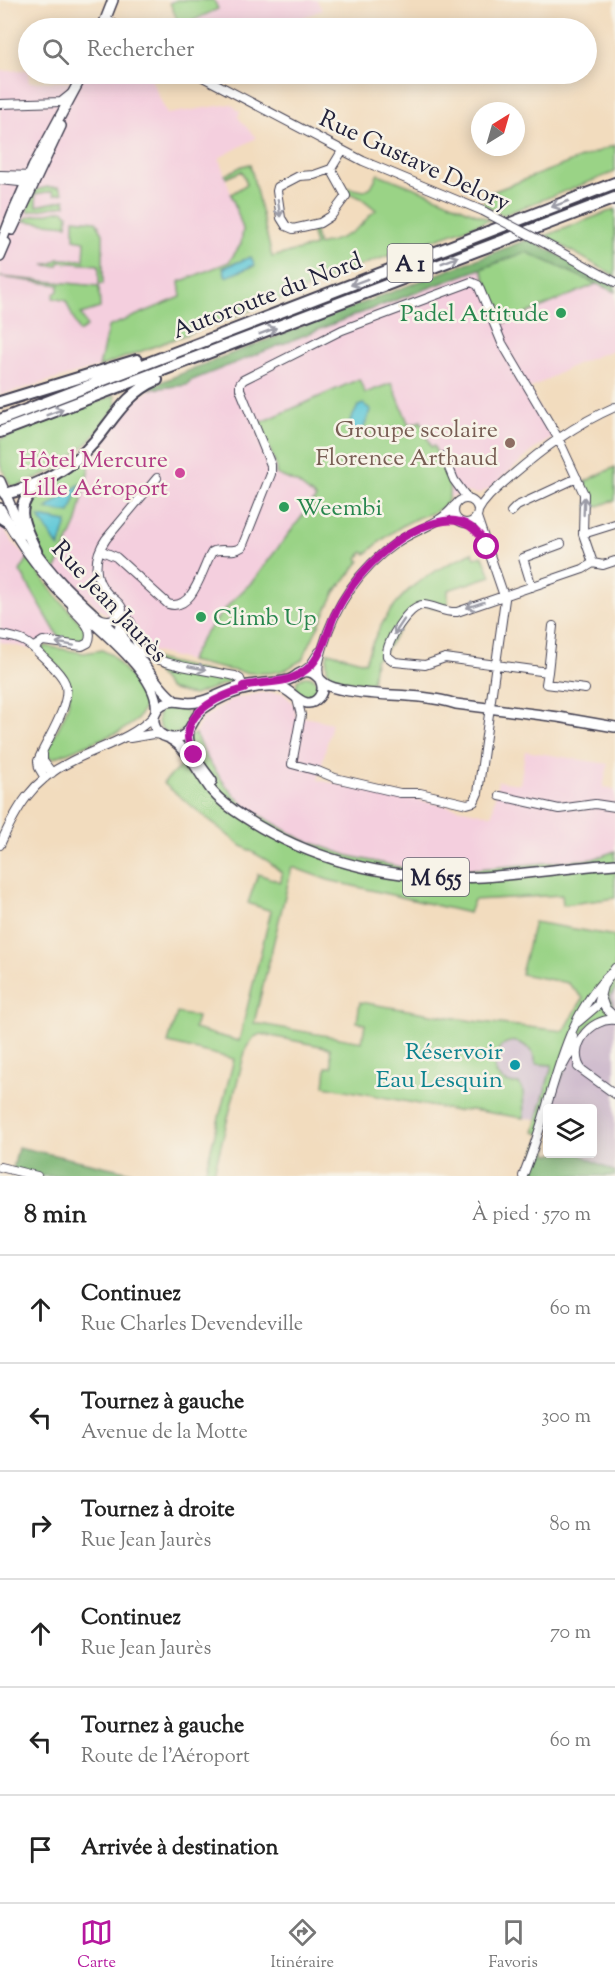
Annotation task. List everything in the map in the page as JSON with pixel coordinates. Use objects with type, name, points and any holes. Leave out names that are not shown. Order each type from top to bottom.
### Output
[{"type":"highway","name":"Autoroute du Nord","points":[[0,420],[615,183]]},
{"type":"highway","name":"Autoroute du Nord","points":[[0,432],[615,198]]},
{"type":"highway","points":[[0,401],[116,368],[181,345],[204,342]]},
{"type":"highway","points":[[2,494],[34,485],[63,469],[87,450],[123,404],[138,390],[153,381],[209,358],[214,352]]},
{"type":"highway","points":[[36,551],[22,520],[24,503],[32,491],[57,477],[63,469]]},
{"type":"main road","points":[[109,18],[113,0]]},
{"type":"main road","points":[[110,18],[119,0]]},
{"type":"main road","points":[[0,257],[61,115],[78,84]]},
{"type":"main road","points":[[0,246],[12,214],[59,130],[75,90]]},
{"type":"main road","name":"Rue Jean Jaurès","points":[[0,481],[2,494],[36,551],[66,588],[126,645],[148,669],[165,693],[177,701]]},
{"type":"main road","name":"Rue Jean Jaurès","points":[[0,508],[4,519],[50,580],[68,600],[118,646],[141,672],[155,695],[155,713]]},
{"type":"main road","points":[[360,693],[329,693],[305,703],[284,688],[244,687],[206,707],[197,715],[191,727],[179,738],[165,736],[155,726],[155,713],[165,702],[203,701],[244,687],[260,682],[286,681],[298,675],[312,673],[335,688],[360,693],[394,694],[442,700],[615,727]]},
{"type":"main road","points":[[296,698],[291,686],[298,675]]},
{"type":"main road","points":[[317,698],[322,688],[320,680]]},
{"type":"main road","points":[[177,701],[186,705],[191,711],[191,727]]},
{"type":"main road","points":[[558,717],[615,722]]},
{"type":"main road","name":"M 655","points":[[191,727],[188,739],[190,746],[214,783],[242,812],[264,828]]},
{"type":"main road","name":"M 655","points":[[165,736],[180,746],[219,799],[247,819],[328,857],[370,869],[446,878],[486,877],[615,864]]},
{"type":"street","name":"Rue Gustave Delory","points":[[216,84],[342,151],[483,211],[615,282]]},
{"type":"street","points":[[0,104],[49,103],[65,100],[75,90]]},
{"type":"street","points":[[49,103],[58,107],[61,115]]},
{"type":"street","points":[[331,169],[346,194],[345,199],[323,222],[293,229],[286,226],[281,218],[278,187],[299,176],[314,175],[331,169],[342,151]]},
{"type":"street","points":[[0,175],[32,180]]},
{"type":"street","points":[[0,180],[32,180]]},
{"type":"street","points":[[100,550],[113,555],[168,604],[176,606],[183,603],[200,581],[212,552],[219,549],[235,551],[243,545],[271,474],[271,465],[240,389],[243,380],[342,330],[471,282],[478,285],[502,343],[558,438],[585,496],[583,534],[593,563]]},
{"type":"street","points":[[428,525],[447,520],[473,521],[482,504],[496,490],[558,438],[588,418],[615,407]]},
{"type":"street","points":[[317,698],[306,711],[292,764],[335,778],[400,793],[420,794],[467,804],[474,802],[478,796],[504,596],[484,539],[475,503],[468,499],[454,480],[444,456]]},
{"type":"street","name":"Rue Jean Jaurès","points":[[157,478],[106,539],[100,550],[97,559],[97,574],[101,585],[121,612],[130,620],[137,645],[146,654],[159,661],[235,675],[244,687]]},
{"type":"street","points":[[511,512],[517,506],[577,478]]},
{"type":"street","points":[[454,480],[456,496],[454,515],[474,528],[484,539]]},
{"type":"street","points":[[298,675],[313,662],[345,596],[371,564],[398,542],[448,514],[461,500],[480,497],[496,490]]},
{"type":"street","points":[[583,534],[615,524]]},
{"type":"street","points":[[532,587],[523,558],[561,544]]},
{"type":"street","points":[[548,672],[445,657],[425,666],[392,661],[386,651],[403,621],[411,610],[418,606],[426,605],[457,612],[584,569],[593,563],[603,565],[615,561]]},
{"type":"street","points":[[34,647],[43,641],[82,646],[88,643],[90,635],[88,626],[71,608],[68,600]]},
{"type":"street","points":[[95,616],[109,621],[121,612]]},
{"type":"street","points":[[121,612],[119,627],[126,645]]},
{"type":"street","points":[[553,626],[546,684],[585,689]]},
{"type":"street","points":[[0,635],[18,638],[34,647],[60,675],[67,689],[66,699],[46,745],[43,761],[48,776]]},
{"type":"street","points":[[320,680],[318,665],[326,637]]},
{"type":"street","points":[[296,698],[301,711],[300,727]]},
{"type":"street","points":[[0,845],[18,808],[48,776],[71,761],[135,732],[155,713]]},
{"type":"street","points":[[109,745],[146,735],[165,736]]},
{"type":"street","points":[[500,796],[559,809],[595,804],[615,807]]},
{"type":"street","points":[[560,1067],[569,1056],[577,1024],[601,1001],[603,986],[613,971]]},
{"type":"street","points":[[523,1176],[573,1028],[586,1003],[613,971]]},
{"type":"street","points":[[586,1003],[601,1001]]},
{"type":"street","points":[[601,1001],[615,1019]]},
{"type":"street","points":[[582,1070],[575,1054],[581,1040],[597,1023],[615,1019]]},
{"type":"street","points":[[567,1046],[573,1064],[615,1094]]},
{"type":"street","points":[[0,1167],[37,1176]]},
{"type":"shaded area","points":[[169,0],[317,0],[322,10],[302,18],[176,18]]},
{"type":"shaded area","points":[[18,70],[18,84],[154,84],[167,114],[231,104],[240,112],[238,117],[256,138],[219,158],[243,229],[241,244],[229,263],[179,282],[181,296],[108,327],[99,367],[0,395],[0,71]]},
{"type":"shaded area","points":[[481,269],[504,323],[599,283],[615,292],[615,349],[576,364],[529,389],[554,437],[535,449],[489,489],[478,494],[464,492],[449,498],[450,491],[434,446],[431,447],[410,426],[400,402],[364,393],[359,380],[276,466],[276,474],[297,483],[316,498],[252,582],[231,602],[203,636],[189,661],[148,650],[55,571],[77,522],[88,465],[129,405],[151,389],[187,385],[190,381],[345,319]]},
{"type":"shaded area","points":[[0,524],[14,544],[28,558],[61,641],[44,638],[30,649],[0,642]]},
{"type":"shaded area","points":[[260,693],[283,693],[296,706],[295,715],[332,723],[318,780],[492,815],[498,781],[520,784],[525,751],[608,764],[603,787],[615,790],[615,851],[593,859],[478,869],[404,868],[349,856],[301,839],[245,807],[226,786],[206,757],[195,734],[201,720],[232,699]]},
{"type":"shaded area","points":[[615,989],[615,1172],[587,1158],[597,1158],[597,1104],[551,1104],[558,1081],[577,1043],[595,1020],[613,1007],[610,996]]},
{"type":"shaded area","points":[[516,1041],[527,1047],[535,1058],[552,1065],[539,1119],[524,1118],[523,1091],[505,1082],[495,1072],[494,1059],[498,1050],[502,1045]]},
{"type":"green space","points":[[177,0],[214,0],[218,9],[199,18],[176,18],[170,3]]},
{"type":"green space","points":[[615,145],[615,172],[503,215],[482,204],[492,192]]},
{"type":"green space","points":[[250,164],[272,257],[315,246],[311,229],[314,228],[318,245],[339,238],[359,227],[376,210],[361,198],[348,193],[346,189],[364,191],[371,187],[378,174],[490,220],[351,269],[292,295],[99,367],[108,327],[181,297],[179,282],[229,262],[241,244],[243,229],[231,194],[247,184],[242,171],[226,178],[225,175]],"holes":[[[251,257],[254,266],[226,276],[223,268]]]},
{"type":"green space","points":[[59,187],[63,193],[54,195],[53,191],[35,194],[37,206],[65,200],[66,205],[28,212],[27,209],[35,190]]},
{"type":"green space","points":[[615,209],[615,276],[545,236]]},
{"type":"green space","points":[[63,210],[68,214],[67,225],[23,221],[28,217]]},
{"type":"green space","points":[[74,219],[96,221],[103,233],[103,284],[99,284],[99,265],[59,262],[58,266],[44,265],[58,259],[84,260],[85,241],[74,239]]},
{"type":"green space","points":[[529,239],[615,285],[615,292],[526,252],[345,319],[190,381],[187,385],[151,389],[154,385],[207,363]]},
{"type":"green space","points":[[527,251],[599,283],[504,323],[481,269]]},
{"type":"green space","points":[[0,277],[99,286],[100,308],[81,314],[87,327],[79,332],[66,301],[53,298],[59,285]]},
{"type":"green space","points":[[359,379],[365,393],[392,383],[409,425],[421,421],[431,447],[434,446],[449,485],[447,503],[438,511],[417,518],[396,529],[366,554],[363,552],[358,558],[360,561],[335,592],[302,660],[287,669],[270,673],[235,671],[189,661],[203,636],[231,602],[252,582],[316,498],[297,483],[276,474],[276,466],[260,423]]},
{"type":"green space","points":[[115,395],[116,407],[90,441],[57,469],[16,487],[10,485],[0,464],[0,439]]},
{"type":"green space","points":[[92,455],[77,522],[55,571],[43,556],[28,526],[27,504],[38,492],[61,479]]},
{"type":"green space","points":[[615,467],[615,500],[588,510],[589,496],[584,482]]},
{"type":"green space","points":[[472,552],[475,558],[483,556],[491,576],[448,590],[448,610],[416,604],[384,653],[375,660],[372,683],[345,681],[332,676],[328,671],[328,652],[365,662],[387,616],[403,595],[429,575]]},
{"type":"green space","points":[[28,558],[56,596],[88,631],[86,642],[80,644],[61,641],[20,571]]},
{"type":"green space","points":[[45,646],[84,653],[102,650],[112,655],[137,685],[146,704],[137,720],[121,731],[54,758],[46,756],[65,713],[70,694],[64,675],[41,650]]},
{"type":"green space","points":[[144,656],[238,679],[194,695],[187,694],[169,689]]},
{"type":"green space","points":[[307,676],[315,679],[318,687],[315,695],[307,698],[299,695],[296,687],[299,679]]},
{"type":"green space","points":[[173,704],[184,708],[188,719],[184,730],[173,734],[162,730],[158,719],[162,708]]},
{"type":"green space","points":[[195,734],[206,757],[226,786],[245,807],[301,839],[349,856],[404,868],[478,869],[593,859],[615,851],[615,898],[563,905],[562,895],[474,900],[469,913],[328,880],[292,867],[254,1023],[362,1042],[365,1024],[357,1022],[360,1002],[473,1021],[564,1031],[583,998],[568,983],[521,974],[534,922],[615,936],[615,989],[610,996],[613,1007],[609,1017],[595,1020],[587,1028],[571,1055],[551,1104],[543,1104],[542,1134],[534,1132],[552,1065],[536,1064],[533,1053],[524,1045],[514,1042],[505,1044],[495,1058],[494,1067],[498,1076],[506,1082],[519,1084],[523,1091],[524,1118],[472,1110],[456,1111],[324,1086],[326,1067],[332,1067],[330,1048],[261,1034],[254,1037],[246,1048],[213,1176],[204,1176],[234,1059],[168,1043],[177,1013],[197,1017],[194,1029],[239,1041],[271,911],[248,903],[258,874],[281,882],[282,873],[268,861],[240,845],[163,783],[183,764],[170,746]]},
{"type":"green space","points":[[542,1134],[543,1158],[587,1158],[615,1172],[615,1176],[527,1176]]},
{"type":"green space","points":[[18,1147],[148,1176],[23,1176],[12,1174]]},
{"type":"water","points":[[251,257],[255,265],[226,277],[223,268]]},
{"type":"water","points":[[363,404],[370,409],[362,431],[350,430],[347,426],[358,406]]},
{"type":"water","points":[[80,484],[70,513],[46,509]]},
{"type":"water","points":[[39,517],[67,522],[59,548]]},
{"type":"place","name":"Padel Attitude","points":[[561,313]]},
{"type":"place","name":"Groupe scolaire Florence Arthaud","points":[[510,443]]},
{"type":"place","name":"Hôtel Mercure Lille Aéroport","points":[[180,473]]},
{"type":"place","name":"Weembi","points":[[284,507]]},
{"type":"place","name":"Climb Up","points":[[201,617]]},
{"type":"place","name":"Réservoir Eau Lesquin","points":[[515,1065]]},
{"type":"route","points":[[194,755],[188,736],[199,712],[222,698],[244,689],[243,686],[260,682],[290,680],[308,668],[353,584],[379,556],[398,542],[428,525],[454,520],[472,527],[484,539],[487,547]]}]
